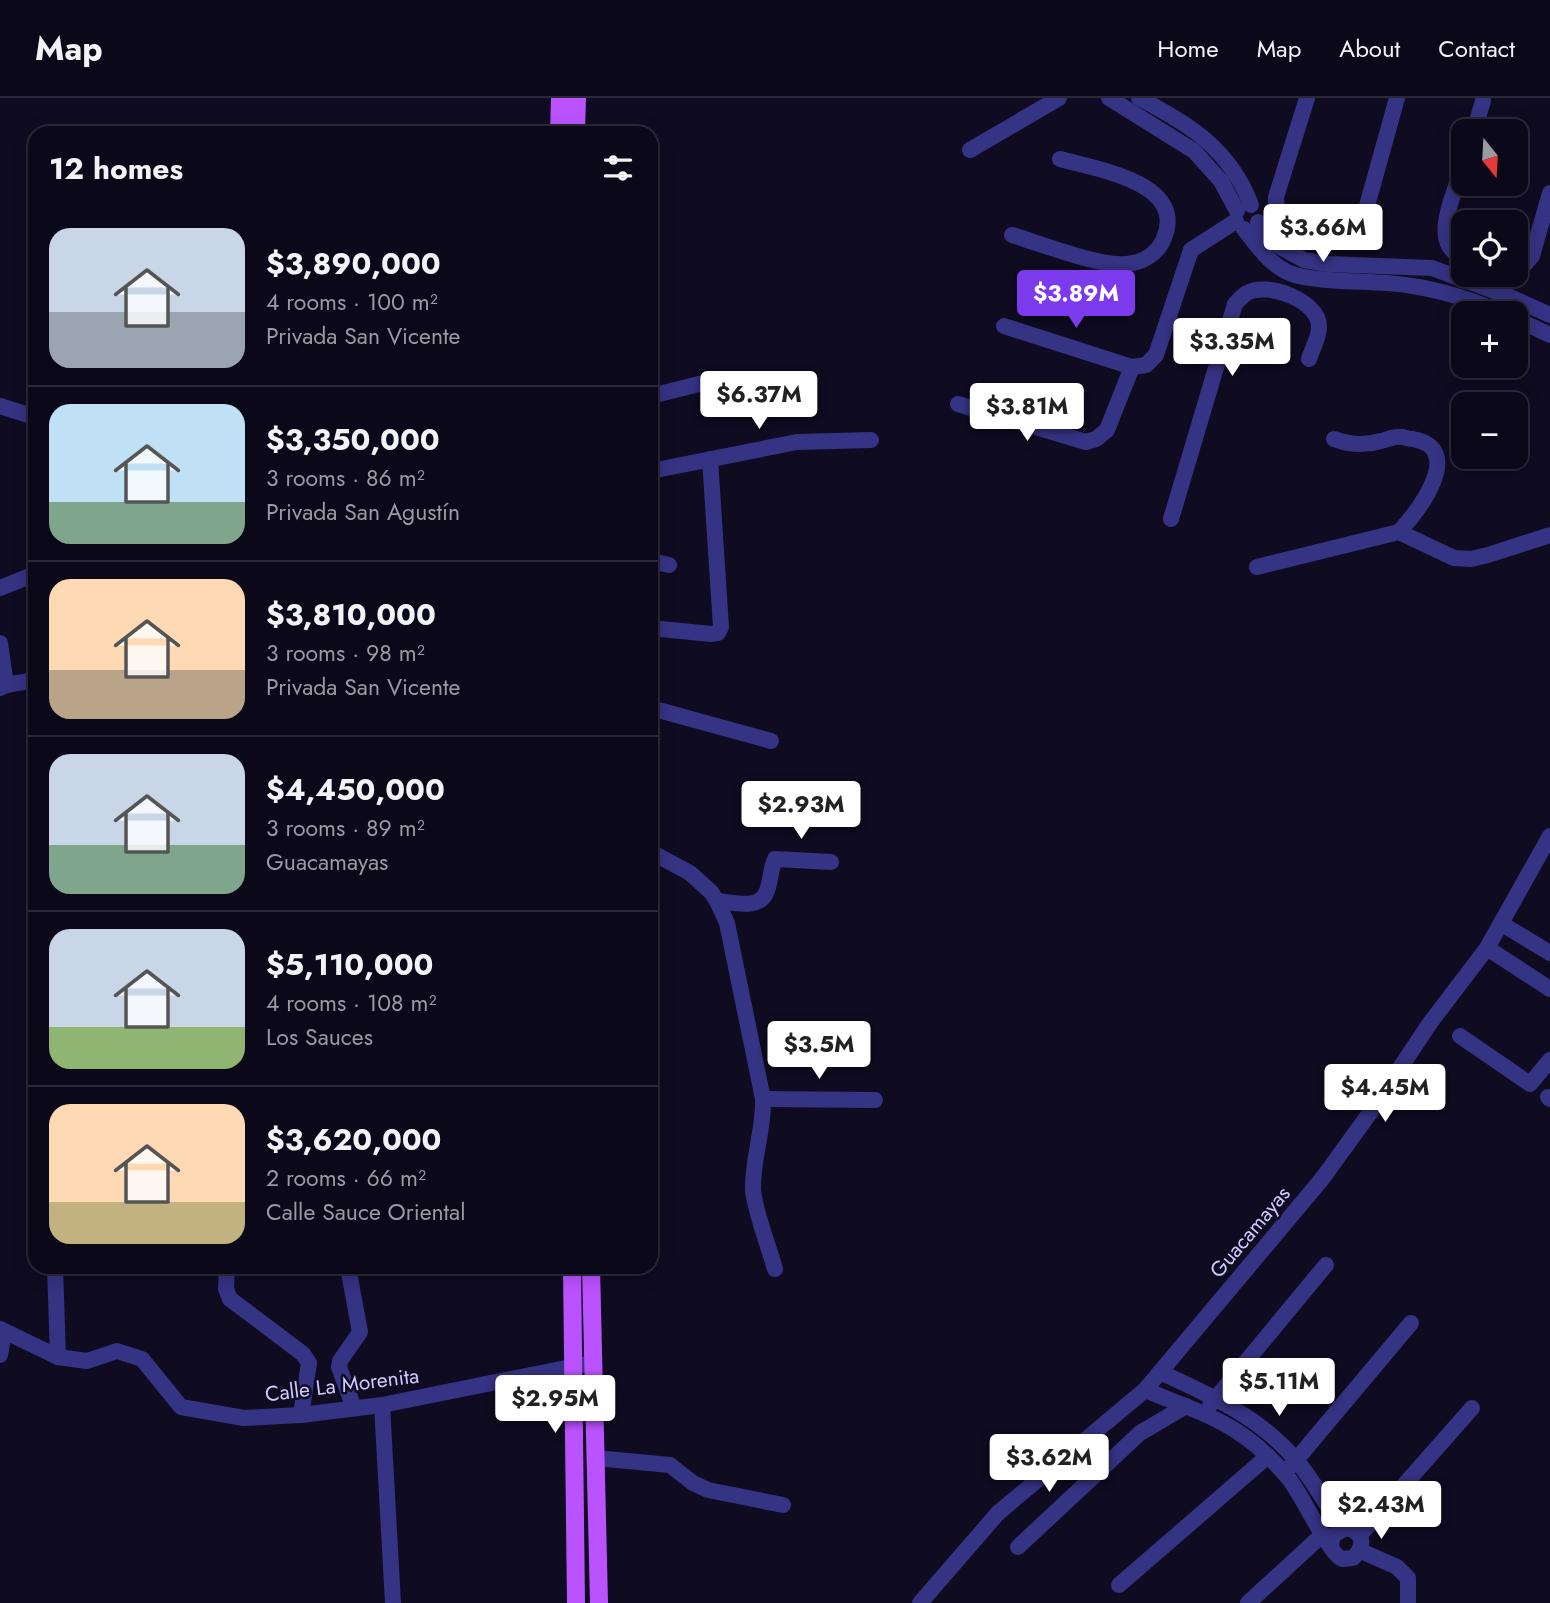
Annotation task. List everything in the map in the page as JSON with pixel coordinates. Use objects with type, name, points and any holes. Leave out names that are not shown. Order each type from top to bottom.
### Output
[{"type":"main road","points":[[559,126],[560,98]]},
{"type":"main road","points":[[576,126],[577,98]]},
{"type":"main road","points":[[572,1274],[576,1603]]},
{"type":"main road","points":[[591,1274],[599,1603]]},
{"type":"street","points":[[970,150],[1059,98]]},
{"type":"street","points":[[1109,98],[1194,151],[1221,181],[1245,218],[1261,252],[1274,264],[1295,275],[1391,283],[1440,291],[1473,301]]},
{"type":"street","points":[[1139,98],[1192,128],[1227,160],[1245,190],[1245,218],[1275,244],[1304,260],[1328,264],[1432,268],[1451,273]]},
{"type":"street","points":[[1307,98],[1276,197],[1276,207],[1289,227],[1314,236],[1337,240],[1348,239],[1360,231],[1397,98]]},
{"type":"street","points":[[1478,119],[1483,101]]},
{"type":"street","points":[[1012,234],[1104,263],[1125,265],[1141,261],[1153,254],[1164,239],[1167,224],[1160,198],[1142,184],[1060,159]]},
{"type":"street","points":[[1528,261],[1532,256],[1550,193]]},
{"type":"street","points":[[1451,249],[1445,237],[1445,225],[1454,196]]},
{"type":"street","points":[[1004,326],[1132,367],[1146,365],[1156,355],[1191,250],[1245,218]]},
{"type":"street","points":[[1286,294],[1314,236]]},
{"type":"street","points":[[1164,239],[1191,250]]},
{"type":"street","points":[[1468,299],[1473,287]]},
{"type":"street","points":[[1492,287],[1550,315]]},
{"type":"street","points":[[1171,519],[1235,304],[1248,292],[1262,290],[1286,294],[1306,303],[1316,314],[1319,326],[1309,359]]},
{"type":"street","points":[[1528,325],[1550,335]]},
{"type":"street","points":[[958,404],[1086,442],[1096,439],[1107,430],[1132,367]]},
{"type":"street","points":[[658,394],[703,383]]},
{"type":"street","points":[[0,406],[28,415]]},
{"type":"street","points":[[1257,567],[1399,532],[1419,510],[1436,474],[1438,462],[1434,449],[1425,442],[1396,436],[1363,444],[1350,444],[1334,439]]},
{"type":"street","points":[[658,470],[797,442],[871,440]]},
{"type":"street","points":[[658,629],[711,634],[718,633],[721,627],[710,459]]},
{"type":"street","points":[[1399,532],[1454,558],[1471,559],[1550,535]]},
{"type":"street","points":[[658,563],[669,565]]},
{"type":"street","points":[[0,588],[28,576]]},
{"type":"street","points":[[0,643],[3,687],[28,682]]},
{"type":"street","points":[[658,710],[771,741]]},
{"type":"street","name":"Guacamayas","points":[[920,1603],[998,1513],[1145,1390],[1322,1179],[1373,1110],[1430,1023],[1487,948],[1550,836]]},
{"type":"street","points":[[658,856],[690,873],[711,892],[727,923],[763,1099],[764,1117],[753,1178],[753,1194],[775,1269]]},
{"type":"street","points":[[718,901],[754,904],[766,894],[775,859],[831,862]]},
{"type":"street","points":[[1502,924],[1550,953]]},
{"type":"street","points":[[1487,948],[1550,989]]},
{"type":"street","points":[[1460,1036],[1530,1084],[1550,1060]]},
{"type":"street","points":[[763,1099],[875,1100]]},
{"type":"street","points":[[1203,1412],[1326,1265]]},
{"type":"street","points":[[0,1355],[2,1330],[58,1357],[55,1274]]},
{"type":"street","points":[[227,1274],[226,1289],[230,1298],[303,1354],[309,1363],[301,1415]]},
{"type":"street","points":[[349,1274],[360,1332],[340,1361],[339,1367],[354,1408]]},
{"type":"street","points":[[1284,1474],[1410,1323]]},
{"type":"street","name":"Calle La Morenita","points":[[58,1357],[88,1361],[117,1351],[142,1359],[181,1407],[244,1418],[301,1415],[382,1405],[593,1363]]},
{"type":"street","points":[[1160,1372],[1217,1398],[1257,1423],[1296,1460],[1342,1529]]},
{"type":"street","points":[[1145,1390],[1203,1412],[1250,1439],[1291,1481],[1334,1553],[1343,1559],[1353,1558],[1360,1543],[1472,1408]]},
{"type":"street","points":[[382,1405],[393,1603]]},
{"type":"street","points":[[1018,1547],[1140,1433],[1186,1406]]},
{"type":"street","points":[[1119,1585],[1268,1457]]},
{"type":"street","points":[[596,1458],[670,1465],[693,1483],[708,1490],[783,1505]]},
{"type":"street","points":[[1248,1603],[1342,1529],[1354,1530],[1360,1543],[1397,1567],[1408,1578],[1408,1603]]}]
